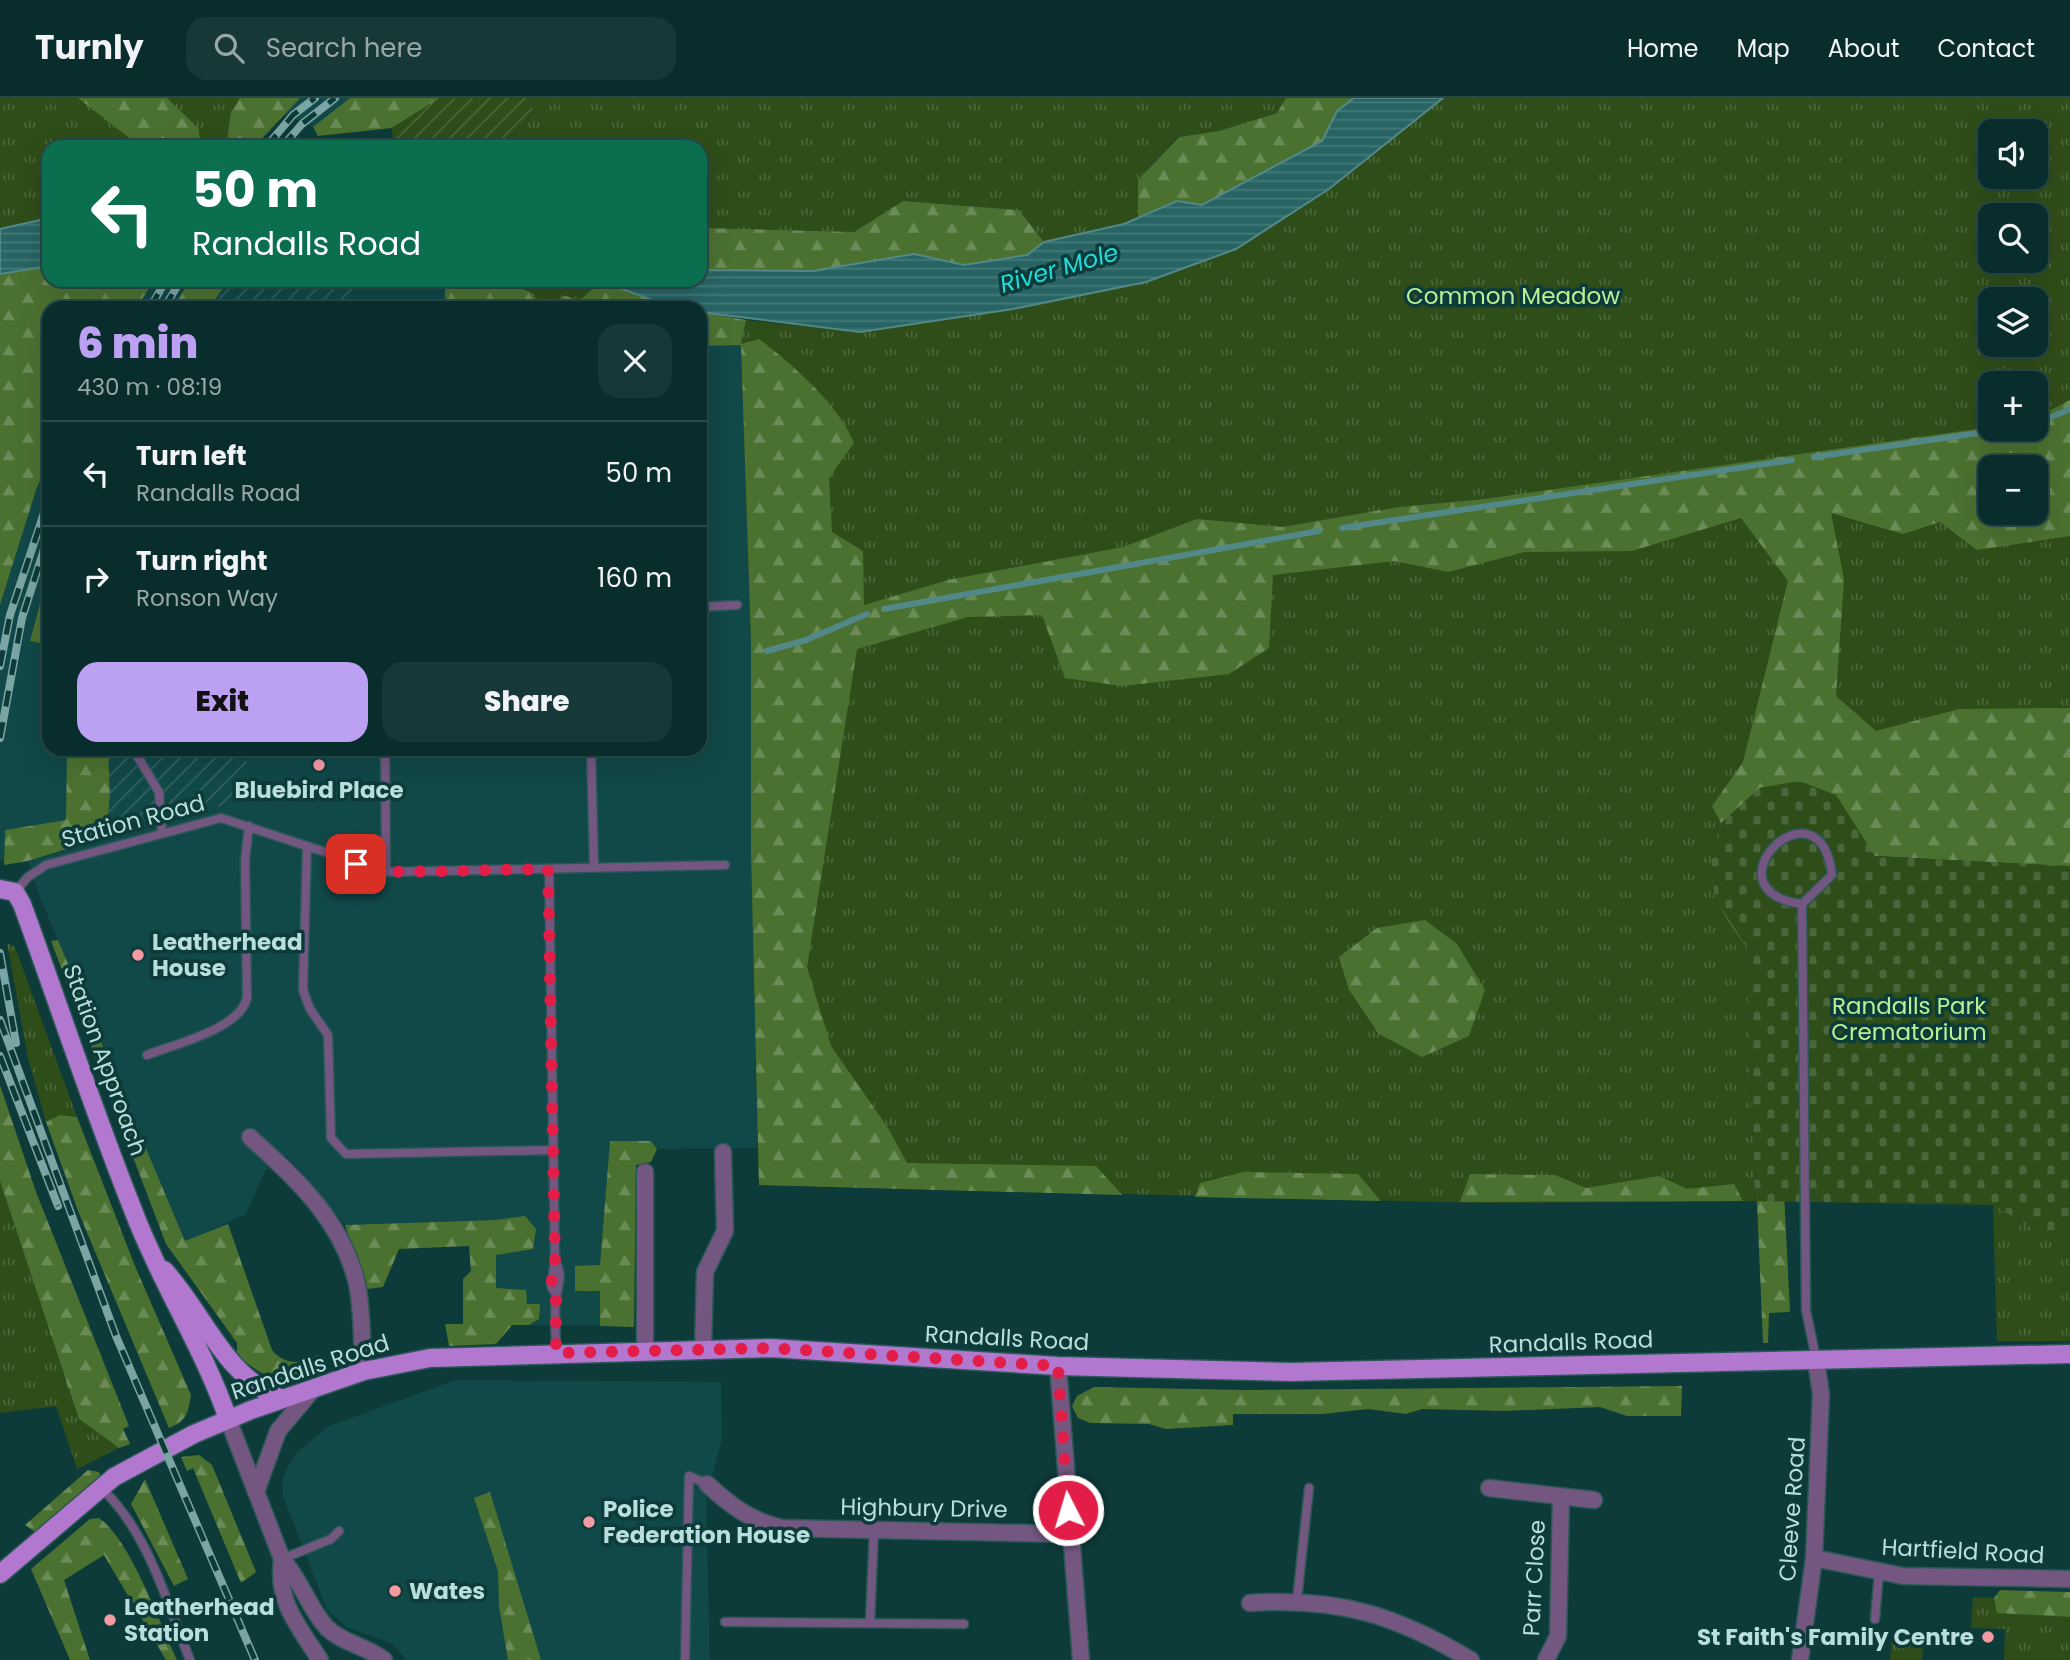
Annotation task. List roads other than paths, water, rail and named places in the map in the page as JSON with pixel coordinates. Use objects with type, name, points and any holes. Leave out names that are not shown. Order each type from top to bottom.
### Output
[{"type":"main road","name":"Station Approach","points":[[7,891],[22,904],[135,1216],[218,1389],[229,1419]]},
{"type":"main road","name":"Station Approach","points":[[154,1260],[181,1289],[235,1368],[258,1388],[282,1399]]},
{"type":"main road","name":"Randalls Road","points":[[0,1574],[128,1467],[229,1419],[282,1399],[364,1371],[430,1358],[703,1349],[835,1351],[1058,1366],[1291,1372],[1816,1362],[2070,1354]]},
{"type":"street","points":[[250,1137],[304,1186],[327,1214],[345,1247],[357,1286],[364,1371]]},
{"type":"street","points":[[703,1349],[705,1272],[724,1231],[723,1153]]},
{"type":"street","points":[[645,1172],[645,1351]]},
{"type":"street","name":"Cleeve Road","points":[[1800,1660],[1814,1558],[1821,1394],[1816,1362]]},
{"type":"street","points":[[1058,1366],[1081,1660]]},
{"type":"street","points":[[256,1492],[278,1431],[314,1388]]},
{"type":"street","points":[[229,1419],[282,1559],[297,1575],[314,1610],[328,1628],[347,1643],[384,1660]]},
{"type":"street","name":"Highbury Drive","points":[[707,1484],[736,1510],[758,1522],[782,1528],[1070,1534]]},
{"type":"street","name":"Parr Close","points":[[1489,1488],[1594,1500]]},
{"type":"street","name":"Parr Close","points":[[1546,1660],[1558,1636],[1561,1497]]},
{"type":"street","name":"Hartfield Road","points":[[1814,1558],[1903,1576],[2070,1579]]},
{"type":"street","points":[[282,1559],[279,1584],[292,1616],[320,1660]]},
{"type":"street","points":[[1250,1603],[1297,1600],[1369,1612],[1437,1639],[1471,1660]]},
{"type":"lane","points":[[707,607],[737,605]]},
{"type":"lane","points":[[137,756],[159,792],[162,833]]},
{"type":"lane","points":[[385,756],[386,872]]},
{"type":"lane","points":[[591,756],[594,867]]},
{"type":"lane","name":"Station Road","points":[[7,891],[46,865],[221,818],[386,872],[725,865]]},
{"type":"lane","points":[[146,1055],[232,1021],[245,1008],[245,860],[249,826]]},
{"type":"lane","points":[[1802,904],[1783,902],[1768,889],[1762,871],[1767,852],[1773,845],[1780,838],[1799,834],[1818,840],[1830,855],[1832,875],[1802,904],[1807,1310],[1816,1362]]},
{"type":"lane","points":[[307,846],[303,990],[310,1009],[328,1035],[331,1138],[337,1147],[346,1154],[554,1150]]},
{"type":"lane","points":[[548,869],[555,1260],[551,1286],[556,1294],[556,1353]]},
{"type":"lane","points":[[685,1660],[689,1476],[707,1484]]},
{"type":"lane","points":[[101,1488],[122,1511],[147,1556],[190,1660]]},
{"type":"lane","points":[[1297,1600],[1309,1488]]},
{"type":"lane","points":[[870,1622],[874,1530]]},
{"type":"lane","points":[[282,1559],[331,1539],[339,1531]]},
{"type":"lane","points":[[1875,1619],[1879,1572]]},
{"type":"lane","points":[[725,1622],[964,1624]]},
{"type":"water","name":"River Mole","points":[[1354,98],[1443,98],[1329,189],[1236,249],[1146,282],[1013,309],[860,332],[707,313],[707,301],[655,301],[617,287],[707,287],[707,270],[813,271],[914,254],[964,265],[1027,255],[1044,242],[1124,224],[1177,201],[1202,205],[1322,141],[1337,111]]},
{"type":"water","points":[[42,220],[42,267],[0,274],[0,229]]},
{"type":"waterway","points":[[2048,418],[2070,409]]},
{"type":"waterway","points":[[1814,457],[1978,433]]},
{"type":"waterway","points":[[1342,528],[1792,460]]},
{"type":"waterway","points":[[884,609],[1319,531]]},
{"type":"waterway","points":[[767,651],[806,640],[867,614]]},
{"type":"railway","points":[[272,140],[293,115],[315,98]]},
{"type":"railway","points":[[288,140],[302,124],[335,98]]},
{"type":"railway","points":[[154,301],[162,287]]},
{"type":"railway","points":[[168,301],[177,287]]},
{"type":"railway","points":[[0,666],[10,615],[42,519]]},
{"type":"railway","points":[[0,738],[22,618],[42,556]]},
{"type":"railway","points":[[0,953],[16,1043]]},
{"type":"railway","points":[[0,1020],[116,1336],[255,1660]]},
{"type":"railway","points":[[0,1056],[58,1206]]},
{"type":"place","name":"Bluebird Place","points":[[319,765]]},
{"type":"place","name":"Leatherhead House","points":[[138,955]]},
{"type":"place","name":"Police Federation House","points":[[589,1522]]},
{"type":"place","name":"Wates","points":[[395,1591]]},
{"type":"place","name":"Leatherhead Station","points":[[110,1620]]},
{"type":"place","name":"St Faith's Family Centre","points":[[1988,1637]]},
{"type":"park label","name":"Common Meadow","points":[[1513,296]]},
{"type":"park label","name":"Randalls Park Crematorium","points":[[1909,1019]]}]
